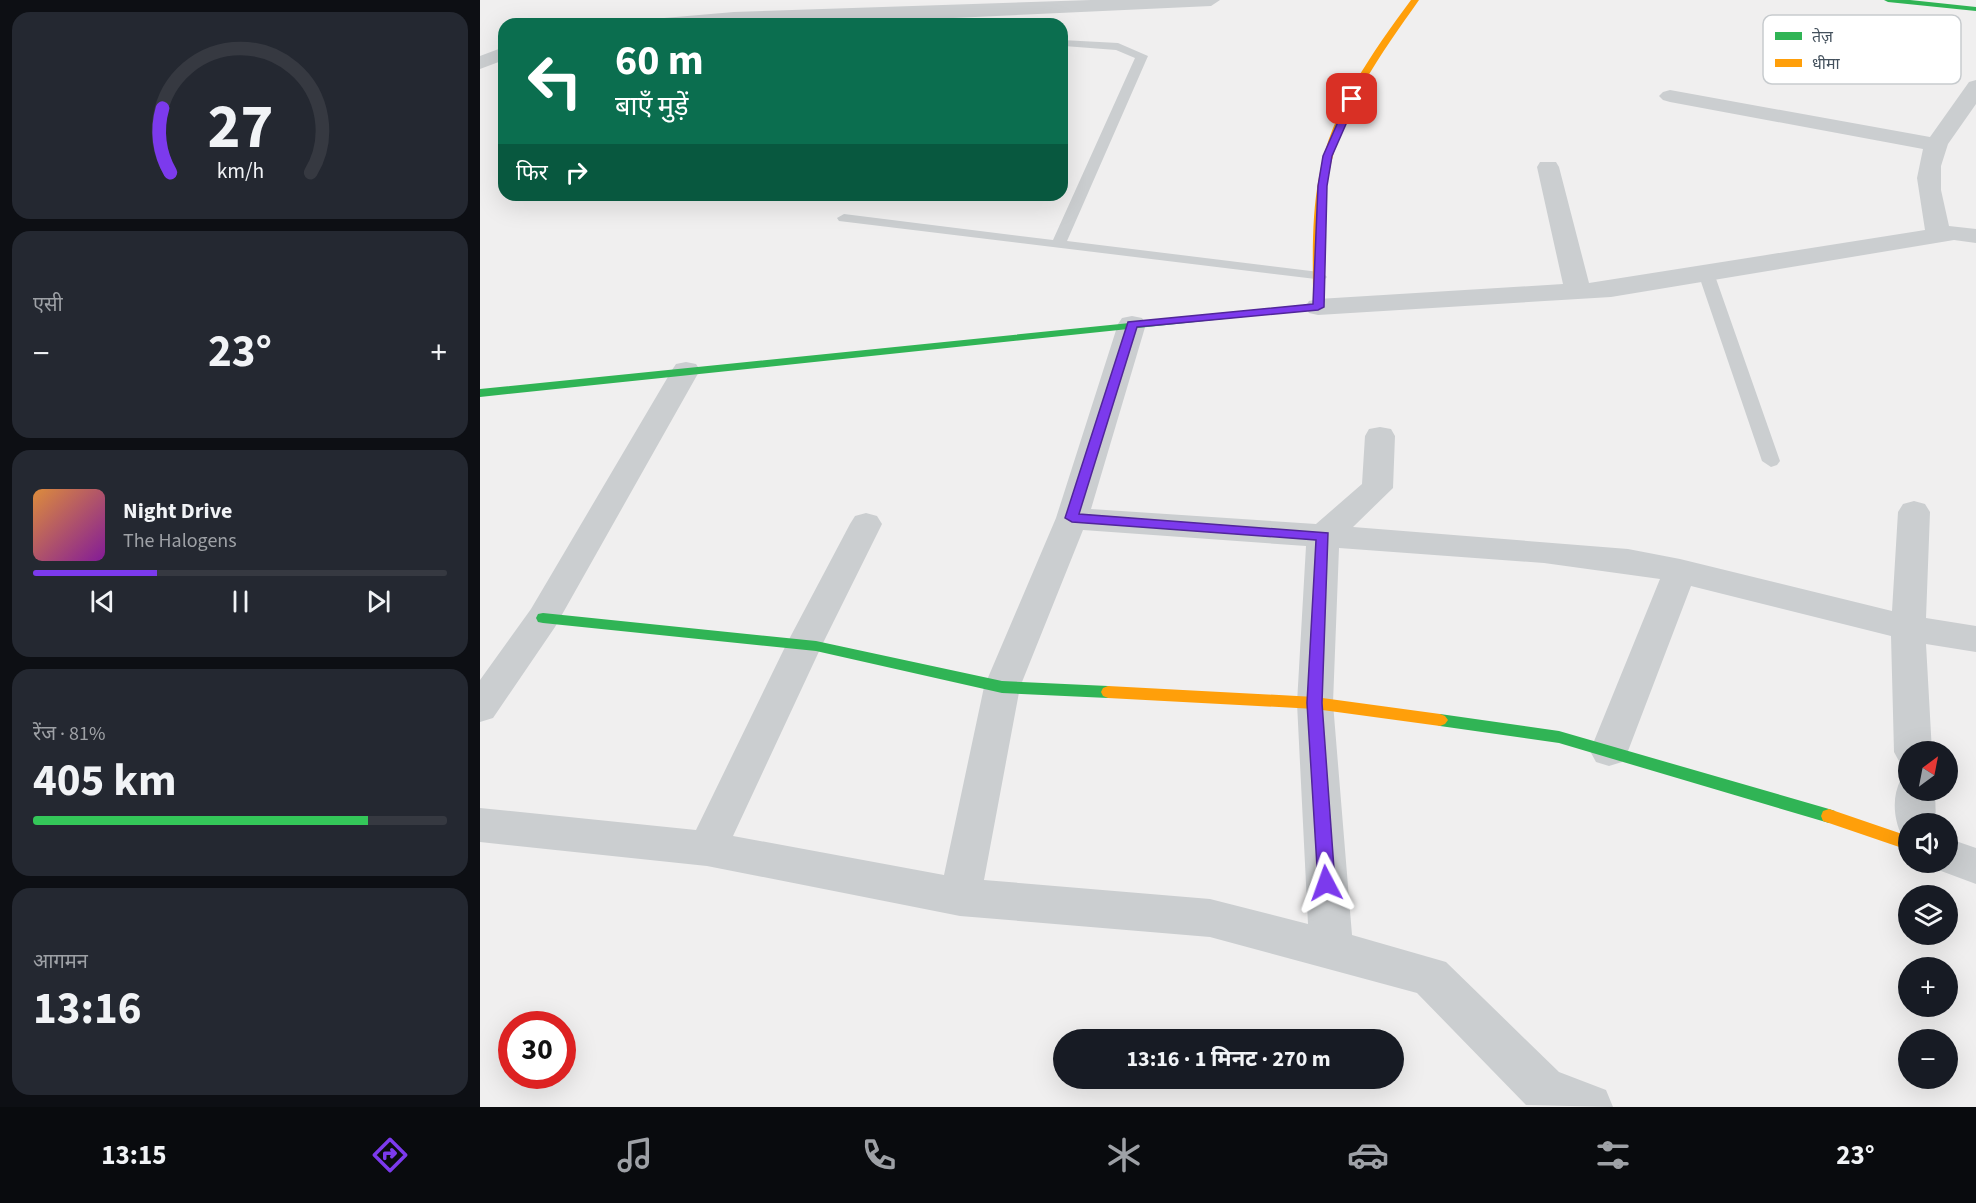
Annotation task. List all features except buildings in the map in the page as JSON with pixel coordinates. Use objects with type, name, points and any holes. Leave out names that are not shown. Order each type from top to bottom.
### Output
[{"type":"main road","points":[[480,393],[1132,324],[1318,307],[1322,186],[1328,156],[1343,115],[1371,66],[1415,0]]},
{"type":"main road","points":[[1888,0],[1976,9]]},
{"type":"main road","points":[[543,618],[804,645],[1002,687],[1314,703],[1559,737],[1804,808],[1898,840]]},
{"type":"street","points":[[734,18],[938,6],[1211,0]]},
{"type":"street","points":[[480,63],[498,56]]},
{"type":"street","points":[[1939,236],[1927,184],[1936,145],[1969,100],[1976,86]]},
{"type":"street","points":[[1670,96],[1936,145]]},
{"type":"street","points":[[1548,167],[1578,291]]},
{"type":"street","points":[[1318,307],[1611,289],[1954,233],[1976,236]]},
{"type":"street","points":[[960,897],[1002,687],[1072,518],[1132,324]]},
{"type":"street","points":[[480,708],[543,618],[686,370]]},
{"type":"street","points":[[1331,950],[1314,703],[1323,536],[1377,488],[1380,436]]},
{"type":"street","points":[[1913,741],[1908,628],[1914,512]]},
{"type":"street","points":[[1072,518],[1544,552],[1628,561],[1680,571],[1908,628],[1976,639]]},
{"type":"street","points":[[707,849],[804,645],[866,524]]},
{"type":"street","points":[[1609,751],[1680,571]]},
{"type":"street","points":[[480,825],[707,849],[960,897],[1210,918],[1430,976],[1542,1098],[1589,1107]]},
{"type":"street","points":[[1958,860],[1976,866]]},
{"type":"lane","points":[[1058,245],[1142,56],[1118,48],[1068,43]]},
{"type":"lane","points":[[844,219],[1319,277]]},
{"type":"lane","points":[[1706,273],[1771,460]]},
{"type":"traffic: fast","points":[[1888,0],[1976,9]]},
{"type":"traffic: fast","points":[[480,393],[1239,315]]},
{"type":"traffic: fast","points":[[543,618],[816,646],[1002,687],[1108,692]]},
{"type":"traffic: fast","points":[[1440,720],[1559,737],[1829,816]]},
{"type":"traffic: slow","points":[[1239,315],[1318,307],[1320,207],[1330,150],[1348,104],[1360,82],[1386,40],[1415,0]]},
{"type":"traffic: slow","points":[[1108,692],[1315,703],[1440,720]]},
{"type":"traffic: slow","points":[[1829,816],[1898,840]]},
{"type":"route","points":[[1326,883],[1314,703],[1323,536],[1072,518],[1132,324],[1318,307],[1322,186],[1328,156],[1343,115],[1352,99]]}]
